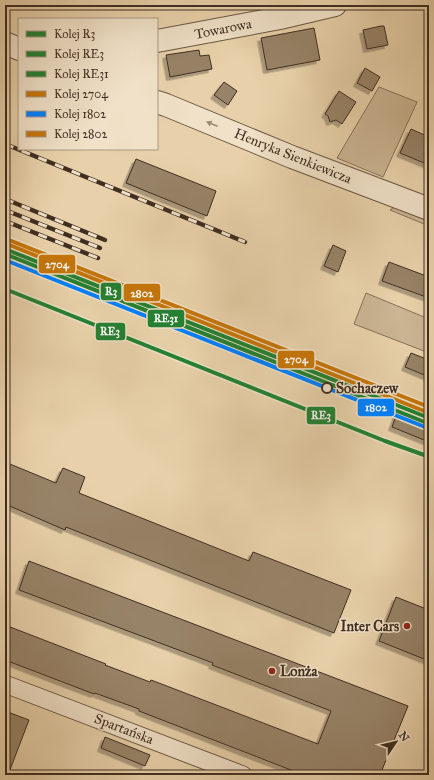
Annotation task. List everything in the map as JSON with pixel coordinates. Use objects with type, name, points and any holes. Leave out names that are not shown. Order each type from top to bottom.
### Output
[{"type":"street","name":"Towarowa","points":[[158,41],[280,18],[310,8],[335,5]]},
{"type":"street","points":[[5,43],[18,49]]},
{"type":"street","name":"Henryka Sienkiewicza","points":[[158,102],[429,209]]},
{"type":"street","name":"Spartańska","points":[[5,684],[243,775]]},
{"type":"shaded area","points":[[379,87],[417,102],[383,177],[337,158]]},
{"type":"shaded area","points":[[394,207],[429,216],[429,226],[390,210]]},
{"type":"shaded area","points":[[366,293],[429,319],[429,353],[354,324]]},
{"type":"building","points":[[384,26],[388,45],[367,49],[363,30]]},
{"type":"building","points":[[314,28],[320,60],[267,70],[261,38]]},
{"type":"building","points":[[199,50],[200,56],[209,55],[212,69],[170,77],[166,55]]},
{"type":"building","points":[[365,68],[380,77],[372,91],[357,83]]},
{"type":"building","points":[[224,82],[237,91],[228,105],[214,95]]},
{"type":"building","points":[[339,91],[356,102],[342,124],[336,120],[330,122],[328,116],[325,114]]},
{"type":"building","points":[[411,129],[429,137],[429,165],[400,153]]},
{"type":"building","points":[[136,159],[216,191],[207,216],[126,183]]},
{"type":"building","points":[[333,245],[346,251],[338,272],[324,266]]},
{"type":"building","points":[[389,262],[429,277],[429,298],[382,281]]},
{"type":"building","points":[[411,353],[429,360],[429,377],[405,367]]},
{"type":"building","points":[[397,413],[429,425],[429,442],[392,427]]},
{"type":"building","points":[[5,462],[56,483],[63,468],[85,477],[79,493],[249,561],[253,552],[351,590],[334,633],[66,527],[65,530],[5,504]]},
{"type":"building","points":[[29,561],[408,706],[380,775],[306,775],[296,772],[139,711],[139,709],[95,693],[94,694],[5,660],[5,625],[106,664],[105,665],[150,682],[151,680],[318,744],[331,711],[212,665],[213,663],[19,590]]},
{"type":"building","name":"Inter Cars","points":[[396,597],[429,610],[429,661],[379,641]]},
{"type":"building","points":[[5,711],[29,720],[8,775],[5,775]]},
{"type":"building","points":[[105,737],[150,755],[145,766],[101,748]]},
{"type":"railway","points":[[5,144],[18,149]]},
{"type":"railway","points":[[20,150],[245,242]]},
{"type":"railway","points":[[5,199],[105,240]]},
{"type":"railway","points":[[5,210],[100,248]]},
{"type":"railway","points":[[5,221],[98,258]]},
{"type":"rail line","name":"2802","points":[[9,240],[429,407]]},
{"type":"rail line","name":"2704","points":[[7,244],[429,413]]},
{"type":"rail line","name":"R3","points":[[5,249],[429,418]]},
{"type":"rail line","name":"RE31","points":[[5,254],[427,423]]},
{"type":"rail line","name":"1802","points":[[5,260],[425,427]]},
{"type":"rail line","name":"RE3","points":[[5,289],[385,441],[427,456]]},
{"type":"place","name":"Sochaczew","points":[[327,388]]},
{"type":"place","name":"Inter Cars","points":[[407,626]]},
{"type":"place","name":"Lonża","points":[[272,671]]}]
